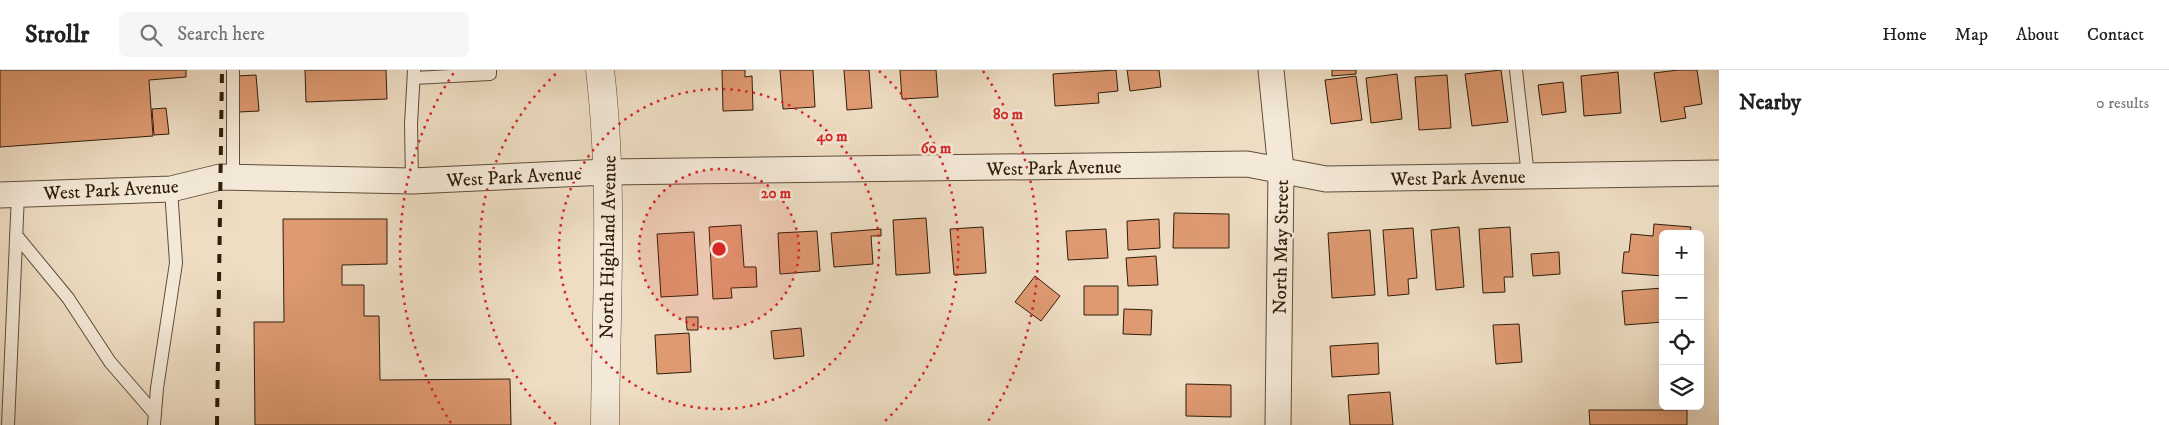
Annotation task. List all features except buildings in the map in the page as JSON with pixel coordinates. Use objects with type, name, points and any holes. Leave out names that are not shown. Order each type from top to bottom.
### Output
[{"type":"street","name":"North Highland Avenue","points":[[600,70],[607,126],[608,172],[605,425]]},
{"type":"street","name":"North May Street","points":[[1271,70],[1281,170],[1278,425]]},
{"type":"street","name":"West Park Avenue","points":[[9,194],[171,189],[220,177],[412,181],[608,172],[1247,164],[1326,179],[1719,173]]},
{"type":"lane","points":[[232,70],[233,178]]},
{"type":"lane","points":[[412,181],[411,124],[414,74],[490,74],[490,70]]},
{"type":"lane","points":[[1516,70],[1528,176]]},
{"type":"lane","points":[[155,420],[176,262],[171,189]]},
{"type":"lane","points":[[8,425],[16,235],[9,194]]},
{"type":"lane","points":[[16,235],[68,298],[110,362],[155,420]]},
{"type":"railway","points":[[217,425],[222,70]]}]
